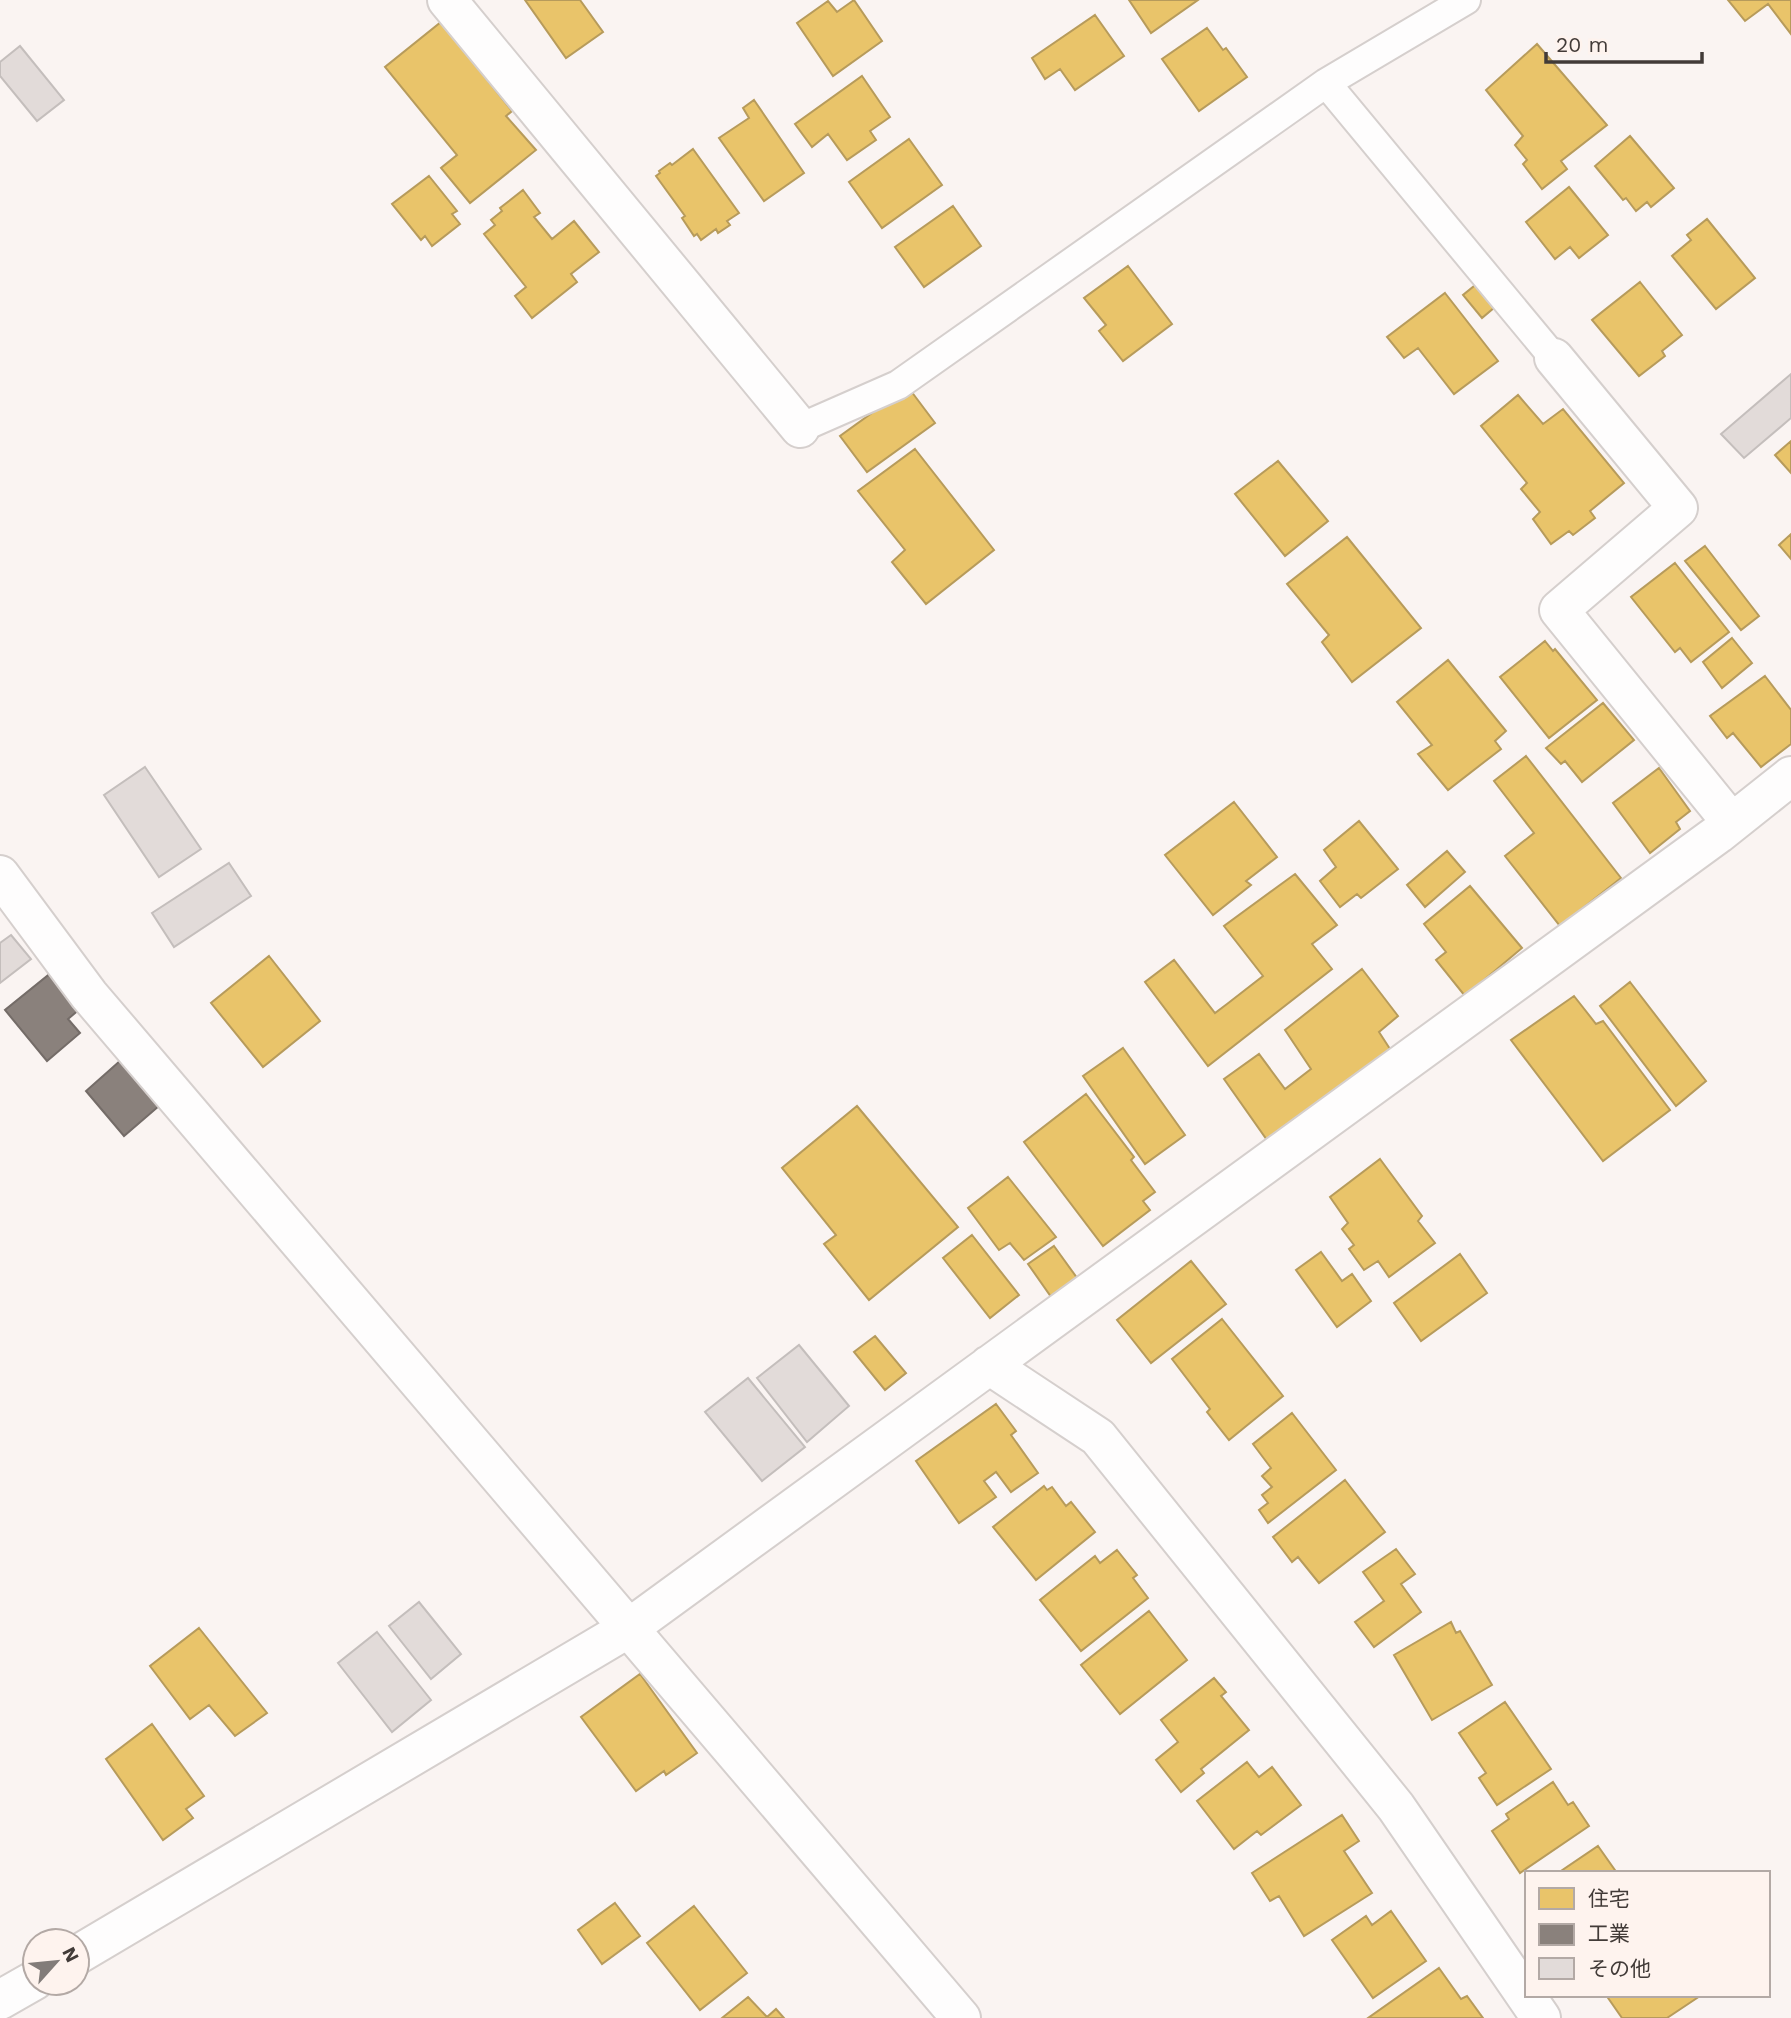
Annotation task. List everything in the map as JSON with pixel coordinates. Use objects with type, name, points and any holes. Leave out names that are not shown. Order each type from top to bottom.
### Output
[{"type":"street","points":[[447,0],[800,428]]},
{"type":"street","points":[[1554,358],[1678,508],[1559,610],[1732,823]]},
{"type":"street","points":[[91,1947],[629,1628],[1732,823],[1791,776]]},
{"type":"street","points":[[0,875],[89,995],[961,2018]]},
{"type":"street","points":[[989,1365],[1098,1437],[1396,1807],[1525,1995]]},
{"type":"street","points":[[0,2000],[21,1988]]},
{"type":"street","points":[[1527,1997],[1541,2018]]},
{"type":"lane","points":[[800,428],[898,385],[1326,83],[1466,0]]},
{"type":"lane","points":[[1326,83],[1554,358]]},
{"type":"building: 住宅","points":[[525,0],[580,0],[603,32],[566,58]]},
{"type":"building: 住宅","points":[[854,0],[882,41],[833,76],[797,23],[828,1],[837,12]]},
{"type":"building: 住宅","points":[[1129,0],[1198,0],[1151,33]]},
{"type":"building: 住宅","points":[[1728,0],[1791,0],[1791,34],[1768,4],[1745,21]]},
{"type":"building: 住宅","points":[[1095,15],[1124,56],[1075,90],[1060,69],[1045,79],[1032,58]]},
{"type":"building: 住宅","points":[[441,22],[512,111],[506,116],[536,150],[470,203],[441,168],[457,155],[385,67]]},
{"type":"building: 住宅","points":[[1207,28],[1247,77],[1199,111],[1162,59]]},
{"type":"building: 住宅","points":[[1537,44],[1607,125],[1561,161],[1567,169],[1542,189],[1523,164],[1527,160],[1515,145],[1523,136],[1486,90]]},
{"type":"building: 住宅","points":[[862,76],[890,117],[870,131],[876,140],[847,160],[828,134],[812,147],[795,124]]},
{"type":"building: 住宅","points":[[754,100],[804,173],[764,201],[719,138],[749,118],[743,108]]},
{"type":"building: 住宅","points":[[1630,136],[1674,188],[1651,207],[1647,202],[1636,211],[1626,198],[1623,200],[1595,166]]},
{"type":"building: 住宅","points":[[909,139],[942,185],[882,228],[849,182]]},
{"type":"building: 住宅","points":[[693,149],[739,213],[727,221],[730,225],[718,233],[716,229],[701,240],[697,234],[694,236],[682,218],[685,216],[656,176],[659,171]]},
{"type":"building: 住宅","points":[[429,176],[457,211],[452,214],[460,224],[432,246],[425,236],[421,240],[392,204]]},
{"type":"building: 住宅","points":[[1569,187],[1608,235],[1579,258],[1570,247],[1555,259],[1526,222]]},
{"type":"building: 住宅","points":[[523,190],[540,213],[534,217],[552,239],[574,221],[599,252],[571,274],[577,282],[532,318],[515,296],[526,287],[484,234],[495,225],[491,220],[502,211],[500,208]]},
{"type":"building: 住宅","points":[[953,206],[981,246],[924,287],[895,247]]},
{"type":"building: 住宅","points":[[1707,219],[1755,278],[1716,309],[1672,256],[1691,240],[1687,235]]},
{"type":"building: 住宅","points":[[1128,266],[1172,324],[1123,361],[1099,331],[1106,325],[1084,298]]},
{"type":"building: 住宅","points":[[1484,278],[1502,301],[1482,318],[1463,295]]},
{"type":"building: 住宅","points":[[1640,282],[1682,335],[1662,351],[1665,356],[1639,376],[1592,320]]},
{"type":"building: 住宅","points":[[1445,293],[1498,361],[1454,394],[1418,348],[1404,358],[1387,337]]},
{"type":"building: 住宅","points":[[908,387],[935,423],[867,472],[840,436]]},
{"type":"building: 住宅","points":[[1518,395],[1543,424],[1563,409],[1624,483],[1590,511],[1595,518],[1573,535],[1569,531],[1551,544],[1533,519],[1540,512],[1521,489],[1527,483],[1481,426]]},
{"type":"building: 住宅","points":[[1791,441],[1791,473],[1775,455]]},
{"type":"building: 住宅","points":[[915,449],[994,550],[926,604],[892,562],[905,550],[858,491]]},
{"type":"building: 住宅","points":[[1278,461],[1328,521],[1285,556],[1235,494]]},
{"type":"building: 住宅","points":[[1791,534],[1791,559],[1779,545]]},
{"type":"building: 住宅","points":[[1347,537],[1421,628],[1352,682],[1322,642],[1329,635],[1287,584]]},
{"type":"building: 住宅","points":[[1705,546],[1759,616],[1741,630],[1685,561]]},
{"type":"building: 住宅","points":[[1675,563],[1729,632],[1691,662],[1680,648],[1675,652],[1631,597]]},
{"type":"building: 住宅","points":[[1732,638],[1752,663],[1722,688],[1703,662]]},
{"type":"building: 住宅","points":[[1545,641],[1553,651],[1555,649],[1597,700],[1549,738],[1500,677]]},
{"type":"building: 住宅","points":[[1448,660],[1506,731],[1495,741],[1501,749],[1448,790],[1418,754],[1432,745],[1397,702]]},
{"type":"building: 住宅","points":[[1765,676],[1791,710],[1791,744],[1761,767],[1733,733],[1727,738],[1710,716]]},
{"type":"building: 住宅","points":[[1603,703],[1634,740],[1582,782],[1565,761],[1561,764],[1546,748]]},
{"type":"building: 住宅","points":[[1526,756],[1621,878],[1560,926],[1505,856],[1534,833],[1494,781]]},
{"type":"building: 住宅","points":[[1659,768],[1690,811],[1676,822],[1680,829],[1650,853],[1613,803]]},
{"type":"building: 住宅","points":[[1234,802],[1277,857],[1246,881],[1251,885],[1213,915],[1165,855]]},
{"type":"building: 住宅","points":[[1359,821],[1398,869],[1361,898],[1357,894],[1340,907],[1320,881],[1336,867],[1324,850]]},
{"type":"building: 住宅","points":[[1447,851],[1465,872],[1425,907],[1407,885]]},
{"type":"building: 住宅","points":[[1295,874],[1337,925],[1312,944],[1332,969],[1208,1066],[1145,982],[1174,960],[1215,1013],[1263,976],[1224,926]]},
{"type":"building: 住宅","points":[[1470,886],[1522,948],[1465,996],[1436,960],[1446,952],[1424,924]]},
{"type":"building: 住宅","points":[[269,956],[320,1021],[263,1067],[211,1003]]},
{"type":"building: 住宅","points":[[1362,969],[1398,1016],[1379,1032],[1390,1049],[1267,1140],[1224,1079],[1259,1054],[1285,1089],[1311,1069],[1285,1030]]},
{"type":"building: 住宅","points":[[1630,982],[1706,1081],[1676,1106],[1600,1006]]},
{"type":"building: 住宅","points":[[1574,996],[1596,1024],[1603,1021],[1670,1110],[1603,1161],[1511,1040]]},
{"type":"building: 住宅","points":[[1123,1048],[1185,1135],[1145,1164],[1083,1076]]},
{"type":"building: 住宅","points":[[1086,1094],[1134,1157],[1131,1160],[1155,1192],[1143,1201],[1150,1210],[1103,1246],[1024,1142]]},
{"type":"building: 住宅","points":[[857,1106],[958,1227],[869,1300],[824,1244],[836,1235],[782,1168]]},
{"type":"building: 住宅","points":[[1380,1159],[1422,1216],[1418,1221],[1435,1243],[1389,1277],[1378,1261],[1364,1270],[1349,1249],[1354,1245],[1342,1229],[1348,1223],[1330,1197]]},
{"type":"building: 住宅","points":[[1008,1177],[1056,1237],[1024,1260],[1010,1243],[999,1250],[968,1208]]},
{"type":"building: 住宅","points":[[972,1235],[1019,1295],[990,1318],[943,1258]]},
{"type":"building: 住宅","points":[[1054,1246],[1080,1282],[1054,1301],[1028,1264]]},
{"type":"building: 住宅","points":[[1321,1252],[1342,1281],[1352,1274],[1371,1301],[1337,1327],[1296,1270]]},
{"type":"building: 住宅","points":[[1460,1254],[1487,1293],[1421,1341],[1394,1303]]},
{"type":"building: 住宅","points":[[1191,1261],[1226,1304],[1151,1363],[1117,1320]]},
{"type":"building: 住宅","points":[[1222,1319],[1283,1396],[1229,1440],[1207,1412],[1210,1409],[1172,1359]]},
{"type":"building: 住宅","points":[[875,1336],[906,1373],[885,1390],[854,1352]]},
{"type":"building: 住宅","points":[[996,1404],[1016,1431],[1011,1435],[1038,1473],[1011,1492],[996,1472],[984,1481],[996,1497],[959,1523],[916,1461]]},
{"type":"building: 住宅","points":[[1292,1413],[1336,1470],[1268,1523],[1259,1510],[1268,1503],[1262,1495],[1272,1487],[1262,1476],[1271,1468],[1253,1444]]},
{"type":"building: 住宅","points":[[1345,1480],[1385,1532],[1319,1583],[1298,1557],[1292,1562],[1273,1537]]},
{"type":"building: 住宅","points":[[1044,1486],[1047,1490],[1052,1487],[1066,1506],[1071,1502],[1095,1532],[1036,1580],[993,1527]]},
{"type":"building: 住宅","points":[[1396,1549],[1415,1574],[1401,1584],[1421,1612],[1374,1647],[1355,1622],[1384,1601],[1363,1572]]},
{"type":"building: 住宅","points":[[1117,1550],[1137,1575],[1133,1578],[1148,1598],[1081,1651],[1040,1600],[1095,1556],[1100,1563]]},
{"type":"building: 住宅","points":[[1149,1611],[1187,1660],[1120,1714],[1081,1665]]},
{"type":"building: 住宅","points":[[1451,1622],[1456,1633],[1460,1631],[1492,1685],[1432,1720],[1394,1655]]},
{"type":"building: 住宅","points":[[199,1628],[267,1713],[235,1736],[209,1705],[190,1719],[150,1666]]},
{"type":"building: 住宅","points":[[640,1674],[697,1753],[666,1775],[664,1771],[636,1791],[581,1717]]},
{"type":"building: 住宅","points":[[1214,1678],[1226,1692],[1221,1696],[1249,1730],[1201,1769],[1204,1773],[1181,1792],[1156,1760],[1178,1742],[1161,1720]]},
{"type":"building: 住宅","points":[[1505,1702],[1551,1769],[1497,1805],[1479,1778],[1486,1773],[1459,1733]]},
{"type":"building: 住宅","points":[[152,1724],[204,1796],[186,1809],[193,1818],[163,1840],[106,1759]]},
{"type":"building: 住宅","points":[[1247,1762],[1259,1777],[1272,1767],[1301,1805],[1261,1835],[1257,1831],[1234,1849],[1197,1801]]},
{"type":"building: 住宅","points":[[1553,1782],[1568,1805],[1573,1802],[1589,1826],[1520,1873],[1492,1831],[1509,1819],[1506,1814]]},
{"type":"building: 住宅","points":[[1342,1815],[1359,1841],[1344,1851],[1372,1893],[1304,1936],[1279,1896],[1270,1901],[1252,1873]]},
{"type":"building: 住宅","points":[[1598,1846],[1616,1871],[1561,1871]]},
{"type":"building: 住宅","points":[[615,1903],[640,1936],[602,1964],[578,1930]]},
{"type":"building: 住宅","points":[[694,1906],[747,1973],[700,2010],[647,1943]]},
{"type":"building: 住宅","points":[[1391,1911],[1426,1961],[1373,1998],[1332,1940],[1366,1916],[1372,1925]]},
{"type":"building: 住宅","points":[[1439,1968],[1461,1999],[1467,1996],[1483,2018],[1368,2018]]},
{"type":"building: 住宅","points":[[748,1997],[767,2017],[776,2009],[784,2018],[722,2018]]},
{"type":"building: 住宅","points":[[1607,1997],[1698,1997],[1667,2018],[1622,2018]]},
{"type":"building: 工業","points":[[57,968],[87,1003],[68,1019],[80,1033],[47,1061],[5,1010]]},
{"type":"building: 工業","points":[[120,1061],[159,1106],[124,1136],[86,1091]]},
{"type":"building: その他","points":[[20,46],[64,100],[37,121],[0,76],[0,62]]},
{"type":"building: その他","points":[[1791,374],[1791,418],[1744,458],[1721,434]]},
{"type":"building: その他","points":[[145,767],[201,849],[159,877],[104,795]]},
{"type":"building: その他","points":[[229,863],[251,896],[174,947],[152,913]]},
{"type":"building: その他","points":[[11,935],[31,959],[0,983],[0,943]]},
{"type":"building: その他","points":[[799,1345],[849,1406],[807,1442],[757,1378]]},
{"type":"building: その他","points":[[748,1378],[805,1447],[762,1481],[705,1412]]},
{"type":"building: その他","points":[[419,1602],[461,1654],[431,1679],[389,1626]]},
{"type":"building: その他","points":[[377,1632],[431,1700],[392,1732],[338,1663]]}]
